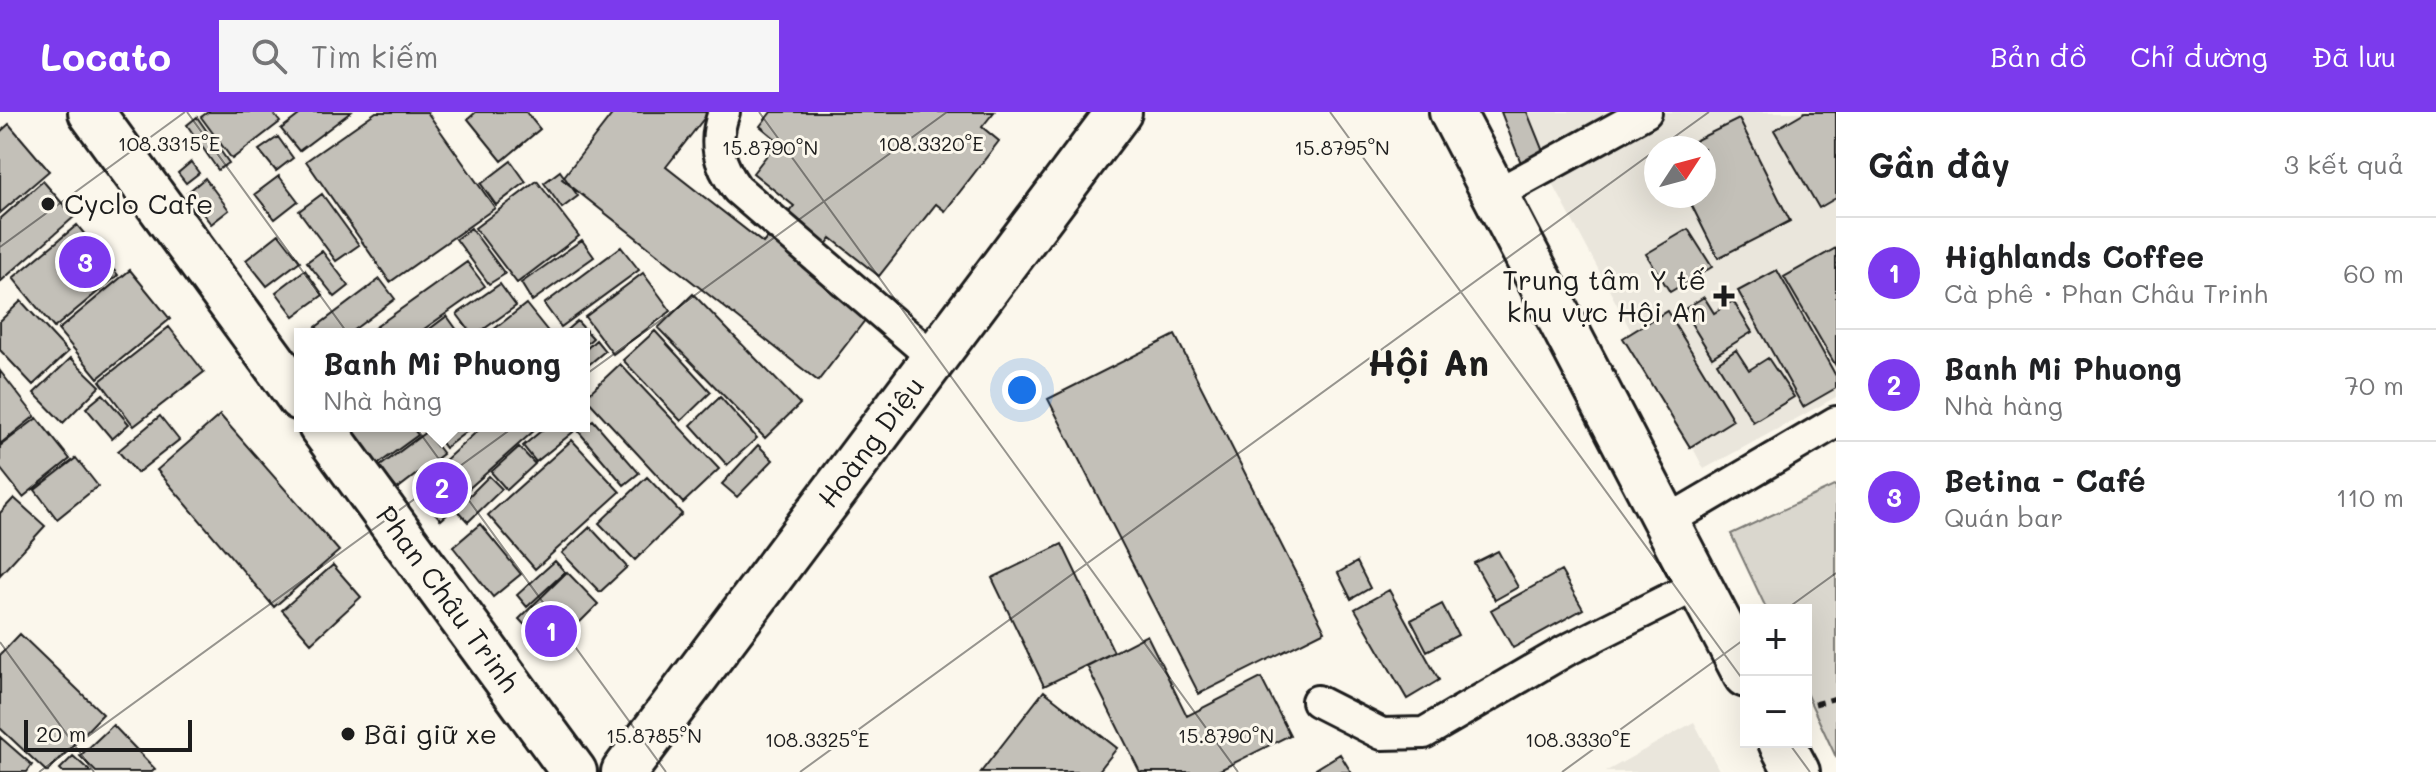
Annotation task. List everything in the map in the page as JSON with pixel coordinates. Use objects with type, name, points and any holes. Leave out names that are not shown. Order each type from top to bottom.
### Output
[{"type":"street","points":[[91,112],[294,390]]},
{"type":"street","name":"Hoàng Diệu","points":[[624,772],[1119,112]]},
{"type":"street","points":[[1452,112],[1740,663]]},
{"type":"street","name":"Phan Châu Trinh","points":[[325,432],[574,772]]},
{"type":"street","points":[[1784,748],[1797,772]]},
{"type":"lane","points":[[724,112],[716,145],[719,160],[737,189],[934,358]]},
{"type":"lane","points":[[1495,195],[1646,112]]},
{"type":"lane","points":[[1666,522],[1836,422]]},
{"type":"lane","points":[[1317,701],[1382,734],[1424,733],[1565,651],[1699,584]]},
{"type":"path","points":[[1812,704],[1836,698]]},
{"type":"shaded area","name":"Trung tâm Y tế khu vực Hội An","points":[[1515,112],[1836,112],[1836,397],[1704,469]]},
{"type":"shaded area","points":[[1836,485],[1836,757],[1812,706],[1812,604],[1764,604],[1731,534]]},
{"type":"shaded area","points":[[1694,722],[1720,772],[1605,772]]},
{"type":"building","points":[[208,112],[272,112],[280,122],[232,159],[201,117]]},
{"type":"building","points":[[303,112],[351,112],[299,151],[281,129]]},
{"type":"building","points":[[376,112],[427,112],[495,208],[390,282],[306,161]]},
{"type":"building","points":[[476,112],[526,112],[540,129],[502,161],[468,119]]},
{"type":"building","points":[[614,112],[709,112],[666,167],[763,243],[794,206],[753,173],[778,141],[760,126],[771,112],[994,112],[982,127],[999,141],[945,211],[936,204],[879,276],[831,238],[809,268],[869,315],[818,381],[562,179]]},
{"type":"building","points":[[1501,112],[1527,112],[1546,159],[1523,168]]},
{"type":"building","points":[[1805,112],[1836,112],[1836,198],[1819,208],[1774,130]]},
{"type":"building","points":[[197,117],[229,163],[218,170],[187,125]]},
{"type":"building","points":[[1739,119],[1790,221],[1718,258],[1693,208],[1716,208],[1716,136],[1704,136]]},
{"type":"building","points":[[9,124],[49,171],[0,213],[0,132]]},
{"type":"building","points":[[278,137],[293,158],[276,171],[259,150]]},
{"type":"building","points":[[511,161],[526,182],[496,205],[481,184]]},
{"type":"building","points":[[191,162],[199,173],[186,183],[178,173]]},
{"type":"building","points":[[560,171],[578,196],[562,208],[544,183]]},
{"type":"building","points":[[279,176],[298,201],[275,219],[255,194]]},
{"type":"building","points":[[205,178],[229,210],[211,224],[187,193]]},
{"type":"building","points":[[43,181],[74,217],[0,282],[0,219]]},
{"type":"building","points":[[537,181],[579,236],[517,283],[475,228]]},
{"type":"building","points":[[322,194],[359,245],[336,261],[299,211]]},
{"type":"building","points":[[77,225],[118,275],[54,328],[13,278]]},
{"type":"building","points":[[471,228],[505,274],[489,284],[456,239]]},
{"type":"building","points":[[1688,229],[1712,267],[1670,292],[1646,254]]},
{"type":"building","points":[[279,234],[300,261],[267,286],[246,260]]},
{"type":"building","points":[[582,240],[594,257],[532,301],[521,283]]},
{"type":"building","points":[[621,247],[639,270],[561,327],[544,304]]},
{"type":"building","points":[[1836,248],[1836,366],[1784,277]]},
{"type":"building","points":[[322,251],[349,286],[335,297],[307,262]]},
{"type":"building","points":[[467,262],[485,286],[426,328],[374,328]]},
{"type":"building","points":[[130,270],[170,319],[98,378],[58,330]]},
{"type":"building","points":[[305,270],[323,295],[294,316],[276,292]]},
{"type":"building","points":[[1777,270],[1836,376],[1836,388],[1803,407],[1738,291]]},
{"type":"building","points":[[643,273],[671,311],[613,354],[585,317]]},
{"type":"building","points":[[380,279],[395,299],[356,328],[316,327]]},
{"type":"building","points":[[500,284],[516,306],[485,328],[468,328],[457,314]]},
{"type":"building","points":[[693,294],[800,404],[765,438],[658,328]]},
{"type":"building","points":[[1704,297],[1714,313],[1733,301],[1752,332],[1712,357],[1683,310]]},
{"type":"building","points":[[21,301],[68,352],[33,385],[0,350],[0,321]]},
{"type":"building","points":[[526,304],[545,328],[496,328]]},
{"type":"building","points":[[1667,311],[1733,420],[1690,447],[1623,338]]},
{"type":"building","points":[[447,316],[456,328],[431,328]]},
{"type":"building","points":[[577,321],[584,328],[569,328]]},
{"type":"building","points":[[169,327],[204,372],[134,426],[100,381]]},
{"type":"building","points":[[655,331],[711,392],[681,421],[623,360]]},
{"type":"building","points":[[1175,335],[1325,631],[1199,694],[1048,399]]},
{"type":"building","points":[[596,340],[605,351],[590,364],[590,346]]},
{"type":"building","points":[[1736,350],[1749,370],[1768,358],[1794,397],[1753,422],[1717,363]]},
{"type":"building","points":[[71,358],[100,386],[63,423],[34,393]]},
{"type":"building","points":[[620,364],[719,469],[683,503],[590,402],[590,392]]},
{"type":"building","points":[[0,371],[35,416],[0,444]]},
{"type":"building","points":[[103,394],[129,424],[112,439],[86,408]]},
{"type":"building","points":[[720,397],[757,438],[727,465],[691,425]]},
{"type":"building","points":[[220,415],[339,551],[274,607],[157,470]]},
{"type":"building","points":[[160,416],[179,440],[137,473],[118,451]]},
{"type":"building","points":[[37,418],[70,459],[23,497],[0,468],[0,446]]},
{"type":"building","points":[[593,420],[639,473],[624,485],[579,432],[590,432]]},
{"type":"building","points":[[353,432],[416,432],[418,435],[377,465]]},
{"type":"building","points":[[426,432],[443,454],[397,489],[379,467]]},
{"type":"building","points":[[433,432],[466,432],[445,448]]},
{"type":"building","points":[[476,432],[533,432],[457,499],[432,472]]},
{"type":"building","points":[[540,432],[573,432],[536,462],[523,446]]},
{"type":"building","points":[[572,440],[620,492],[535,569],[488,515]]},
{"type":"building","points":[[758,445],[773,460],[737,497],[722,484]]},
{"type":"building","points":[[519,447],[535,464],[507,490],[491,472]]},
{"type":"building","points":[[76,458],[98,486],[57,519],[35,490]]},
{"type":"building","points":[[432,476],[458,505],[441,520],[416,491]]},
{"type":"building","points":[[489,476],[502,489],[468,522],[456,509]]},
{"type":"building","points":[[647,477],[682,514],[635,560],[599,523]]},
{"type":"building","points":[[14,498],[45,526],[0,575],[0,513]]},
{"type":"building","points":[[480,524],[521,574],[493,597],[453,547]]},
{"type":"building","points":[[590,527],[627,567],[600,592],[562,553]]},
{"type":"building","points":[[1062,544],[1114,652],[1044,686],[992,578]]},
{"type":"building","points":[[1498,551],[1518,587],[1495,600],[1474,563]]},
{"type":"building","points":[[555,561],[565,572],[527,607],[517,595]]},
{"type":"building","points":[[1357,562],[1370,588],[1351,599],[1338,573]]},
{"type":"building","points":[[333,565],[361,597],[311,643],[282,610]]},
{"type":"building","points":[[1561,571],[1583,609],[1513,648],[1491,610]]},
{"type":"building","points":[[567,572],[598,604],[550,652],[519,619]]},
{"type":"building","points":[[1389,590],[1439,680],[1407,699],[1355,609]]},
{"type":"building","points":[[1442,604],[1458,635],[1427,651],[1411,620]]},
{"type":"building","points":[[20,634],[103,714],[47,772],[0,728],[0,655]]},
{"type":"building","points":[[1147,635],[1187,716],[1261,678],[1290,735],[1216,772],[1140,772],[1087,666]]},
{"type":"building","points":[[1044,691],[1117,748],[1098,772],[981,772]]},
{"type":"building","points":[[113,725],[155,769],[152,772],[96,772],[80,756]]},
{"type":"building","points":[[0,737],[32,765],[27,772],[0,772]]},
{"type":"building","points":[[1340,754],[1351,772],[1311,772]]},
{"type":"building","points":[[73,756],[91,772],[63,772],[60,769]]},
{"type":"place","name":"Cyclo Cafe","points":[[48,204]]},
{"type":"place","name":"Betina - Café","points":[[85,262]]},
{"type":"place","name":"Trung tâm Y tế khu vực Hội An","points":[[1724,296]]},
{"type":"place","name":"Banh Mi Phuong","points":[[442,488]]},
{"type":"place","name":"Highlands Coffee","points":[[551,631]]},
{"type":"place","name":"Bãi giữ xe","points":[[348,734]]},
{"type":"district","name":"Hội An","points":[[1428,363]]}]
